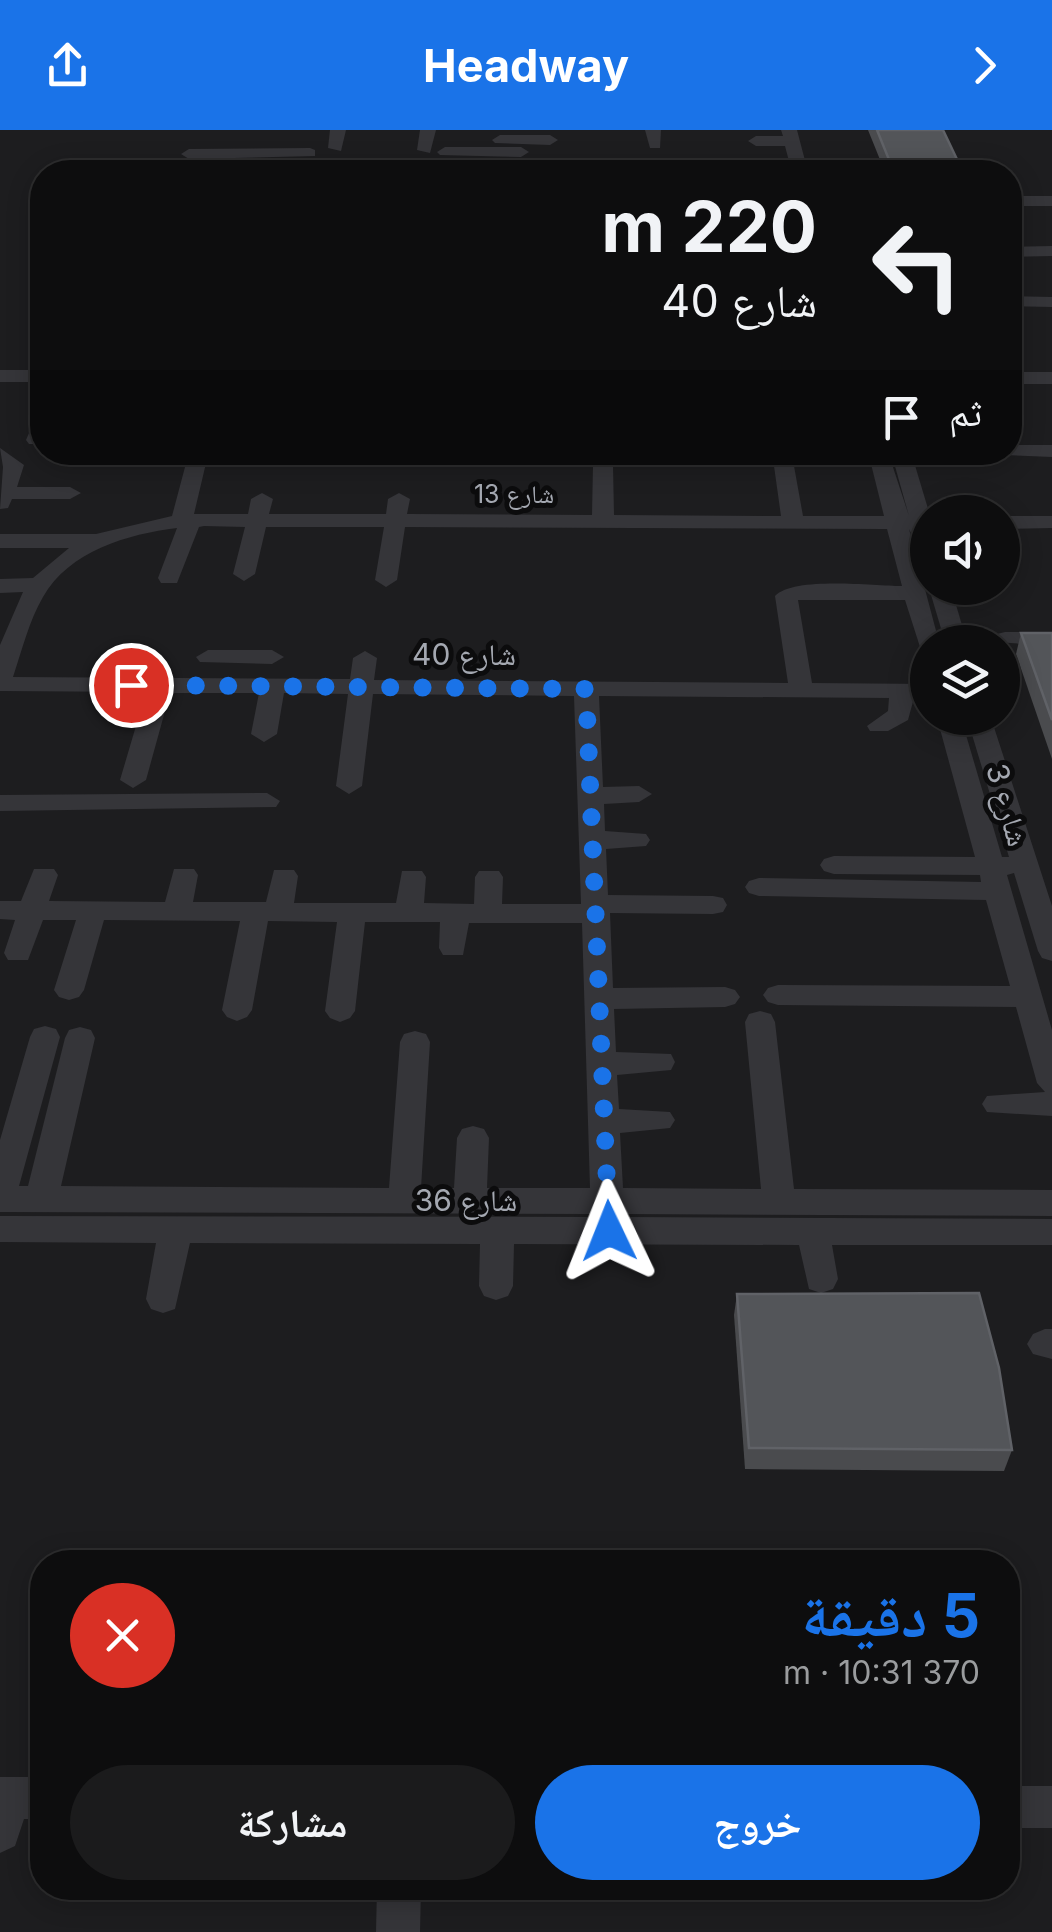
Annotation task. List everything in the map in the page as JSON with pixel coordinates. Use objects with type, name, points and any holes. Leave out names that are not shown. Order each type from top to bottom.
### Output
[{"type":"street","points":[[336,148],[338,130]]},
{"type":"street","points":[[425,150],[428,130]]},
{"type":"street","points":[[756,141],[795,134],[802,160]]},
{"type":"street","points":[[496,140],[521,152],[550,145]]},
{"type":"street","points":[[187,160],[191,148],[310,153]]},
{"type":"street","points":[[446,152],[521,152],[590,160]]},
{"type":"street","points":[[1022,208],[1052,201]]},
{"type":"street","points":[[1022,255],[1052,251]]},
{"type":"street","points":[[1022,302],[1052,302]]},
{"type":"street","points":[[0,364],[30,370]]},
{"type":"street","points":[[1022,368],[1050,374]]},
{"type":"street","points":[[0,376],[30,373]]},
{"type":"street","points":[[1022,377],[1050,374]]},
{"type":"street","points":[[21,401],[30,386]]},
{"type":"street","points":[[1022,451],[1052,451]]},
{"type":"street","points":[[0,454],[14,464],[2,498],[70,493]]},
{"type":"street","points":[[169,578],[196,515],[198,465]]},
{"type":"street","points":[[603,465],[604,522]]},
{"type":"street","points":[[881,465],[910,575]]},
{"type":"street","points":[[906,465],[915,495]]},
{"type":"street","points":[[784,466],[792,523]]},
{"type":"street","points":[[244,574],[260,510]]},
{"type":"street","name":"شارع 13","points":[[102,541],[196,515],[260,510],[405,510],[436,521],[493,513],[570,521],[711,523],[753,512],[836,534],[896,524],[910,527]]},
{"type":"street","points":[[386,580],[405,510]]},
{"type":"street","points":[[493,513],[502,548]]},
{"type":"street","points":[[1020,520],[1048,515]]},
{"type":"street","points":[[432,546],[436,521]]},
{"type":"street","points":[[711,523],[713,546]]},
{"type":"street","points":[[0,541],[102,541]]},
{"type":"street","points":[[0,681],[39,586],[66,561],[102,541]]},
{"type":"street","points":[[0,586],[39,586]]},
{"type":"street","points":[[795,697],[784,599],[789,594],[910,593]]},
{"type":"street","points":[[1020,640],[1052,640]]},
{"type":"street","points":[[208,686],[212,657],[267,657],[264,734]]},
{"type":"street","points":[[313,686],[318,657]]},
{"type":"street","points":[[349,786],[365,658]]},
{"type":"street","points":[[84,709],[111,660]]},
{"type":"street","points":[[435,688],[436,660]]},
{"type":"street","points":[[665,663],[666,689]]},
{"type":"street","points":[[722,664],[724,690]]},
{"type":"street","name":"شارع 40","points":[[0,681],[481,688],[538,676],[586,689],[724,690],[795,697],[910,691]]},
{"type":"street","points":[[133,780],[160,686]]},
{"type":"street","points":[[586,689],[608,1216]]},
{"type":"street","points":[[880,726],[899,715],[903,704],[900,691]]},
{"type":"street","name":"شارع 3","points":[[954,735],[1052,1083]]},
{"type":"street","name":"شارع 3","points":[[984,735],[1052,951]]},
{"type":"street","points":[[590,785],[636,784]]},
{"type":"street","points":[[0,803],[267,800]]},
{"type":"street","points":[[592,840],[637,840]]},
{"type":"street","points":[[834,865],[994,878]]},
{"type":"street","points":[[759,887],[994,878],[1026,866]]},
{"type":"street","points":[[18,953],[44,875]]},
{"type":"street","points":[[177,911],[184,876]]},
{"type":"street","points":[[237,1010],[267,912],[284,876]]},
{"type":"street","points":[[409,912],[412,877]]},
{"type":"street","points":[[488,913],[489,877]]},
{"type":"street","points":[[0,910],[488,913],[713,905]]},
{"type":"street","points":[[69,990],[93,910]]},
{"type":"street","points":[[340,1011],[352,912]]},
{"type":"street","points":[[453,948],[455,913]]},
{"type":"street","points":[[778,995],[1028,998]]},
{"type":"street","points":[[599,999],[725,998]]},
{"type":"street","points":[[760,1022],[779,1202]]},
{"type":"street","points":[[0,1198],[45,1036]]},
{"type":"street","points":[[42,1200],[80,1038]]},
{"type":"street","points":[[404,1201],[415,1042]]},
{"type":"street","points":[[602,1064],[660,1062]]},
{"type":"street","points":[[998,1104],[1052,1104]]},
{"type":"street","points":[[604,1121],[660,1120]]},
{"type":"street","points":[[470,1201],[473,1138]]},
{"type":"street","name":"شارع 36","points":[[0,1198],[470,1201],[812,1231],[1052,1232]]},
{"type":"street","name":"شارع 36","points":[[0,1229],[497,1230],[779,1202],[1052,1204]]},
{"type":"street","points":[[163,1300],[175,1230]]},
{"type":"street","points":[[496,1286],[497,1230]]},
{"type":"street","points":[[812,1231],[821,1279]]},
{"type":"street","points":[[1020,1807],[1052,1808]]},
{"type":"street","points":[[398,1932],[399,1900]]},
{"type":"shaded area","points":[[0,130],[1052,130],[1052,1932],[0,1932]]},
{"type":"building","points":[[877,130],[943,130],[957,160],[889,160]]},
{"type":"building","points":[[1021,633],[1052,633],[1052,720]]},
{"type":"building","points":[[979,1293],[999,1368],[1012,1450],[749,1448],[737,1294]]},
{"type":"route","points":[[131,685],[586,689],[609,1231]]}]
